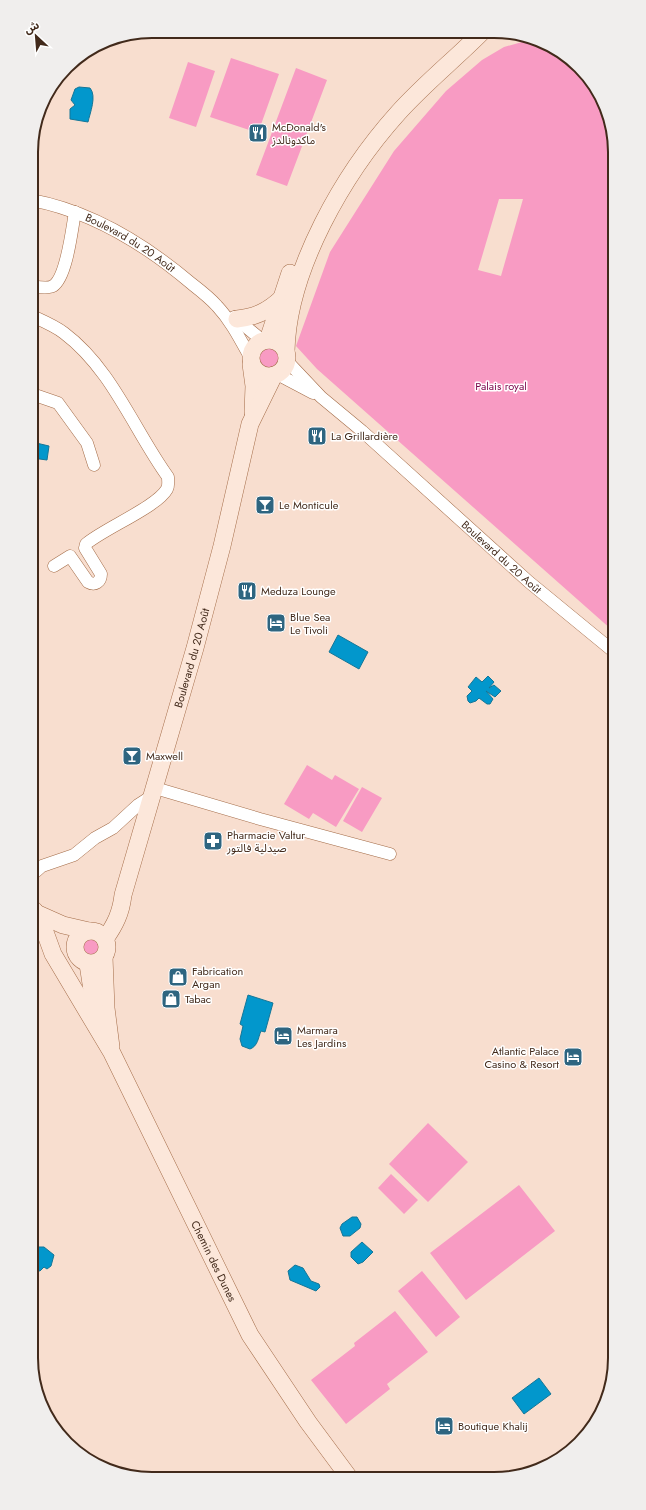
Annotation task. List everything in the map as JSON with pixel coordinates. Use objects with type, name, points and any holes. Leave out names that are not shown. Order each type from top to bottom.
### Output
[{"type":"street","points":[[460,38],[394,103],[350,160],[331,189],[306,237],[266,340],[254,347],[251,361],[261,374],[275,375],[283,369],[286,356],[286,328],[300,278],[324,223],[350,176],[365,154],[399,112],[476,38]]},
{"type":"street","name":"Boulevard du 20 Août","points":[[38,201],[50,203],[75,212],[117,231],[168,263],[218,306],[266,340]]},
{"type":"street","points":[[38,287],[46,288],[53,286],[57,281],[62,270],[75,212]]},
{"type":"street","points":[[237,319],[250,318],[262,314],[273,307],[282,298]]},
{"type":"street","name":"Boulevard du 20 Août","points":[[96,934],[118,918],[123,895],[197,641],[252,418],[254,392],[251,361],[233,326],[218,306]]},
{"type":"street","points":[[38,319],[65,333],[93,361],[108,380],[168,477],[168,484],[161,496],[151,504],[86,544],[85,548],[101,574],[97,583],[92,584],[88,582],[70,556],[54,566]]},
{"type":"street","points":[[266,340],[279,343],[286,356]]},
{"type":"street","name":"Boulevard du 20 Août","points":[[286,356],[321,397],[362,431],[529,582],[608,647]]},
{"type":"street","name":"Boulevard du 20 Août","points":[[252,418],[275,375],[321,397]]},
{"type":"street","points":[[38,396],[58,403],[87,443],[94,465]]},
{"type":"street","points":[[38,870],[42,866],[74,855],[95,838],[113,828],[153,792],[390,854]]},
{"type":"street","points":[[38,915],[63,925],[96,934],[107,948],[104,957],[106,1008],[112,1053]]},
{"type":"street","points":[[38,916],[61,933],[79,960],[88,964],[100,961],[104,957]]},
{"type":"street","name":"Chemin des Dunes","points":[[38,917],[61,969],[112,1053],[250,1335],[303,1416],[345,1472]]},
{"type":"street","points":[[74,952],[77,938],[96,934]]},
{"type":"street","name":"Chemin des Dunes","points":[[88,964],[100,1033]]},
{"type":"green space","name":"Palais royal","points":[[522,42],[544,50],[569,66],[580,77],[596,102],[604,122],[608,152],[608,626],[317,369],[296,346],[330,252],[394,151],[446,91],[482,60],[504,47]],"holes":[[[499,199],[523,199],[501,276],[478,270]]]},
{"type":"green space","points":[[231,58],[279,74],[258,133],[210,117]]},
{"type":"green space","points":[[188,62],[215,71],[196,127],[169,118]]},
{"type":"green space","points":[[296,68],[327,80],[287,186],[256,175]]},
{"type":"green space","points":[[269,347],[277,351],[281,359],[277,367],[269,371],[261,367],[257,359],[261,351]]},
{"type":"green space","points":[[307,765],[332,780],[335,775],[359,789],[336,827],[313,813],[309,819],[284,804]]},
{"type":"green space","points":[[362,787],[382,798],[362,832],[343,821]]},
{"type":"green space","points":[[92,937],[99,940],[102,947],[99,954],[92,957],[85,954],[82,947],[85,940]]},
{"type":"green space","points":[[428,1123],[468,1162],[428,1202],[389,1164]]},
{"type":"green space","points":[[391,1174],[418,1200],[404,1214],[378,1188]]},
{"type":"green space","points":[[519,1185],[555,1231],[466,1300],[430,1253]]},
{"type":"green space","points":[[422,1271],[460,1317],[436,1337],[398,1291]]},
{"type":"green space","points":[[395,1311],[428,1352],[387,1384],[390,1389],[346,1424],[311,1380],[355,1346],[354,1343]]},
{"type":"water","points":[[79,87],[90,88],[92,91],[93,100],[88,122],[70,119],[70,109],[75,105],[71,100],[75,89]]},
{"type":"water","points":[[38,443],[49,446],[47,460],[38,459]]},
{"type":"water","points":[[338,635],[368,652],[359,669],[329,652]]},
{"type":"water","points":[[488,676],[494,682],[489,688],[494,685],[501,691],[495,697],[486,691],[493,699],[490,704],[487,704],[479,698],[470,703],[467,696],[472,691],[468,687],[476,677],[482,682]]},
{"type":"water","points":[[248,995],[273,1003],[265,1032],[261,1031],[256,1044],[250,1049],[242,1046],[240,1039],[243,1026],[240,1024]]},
{"type":"water","points":[[352,1217],[357,1217],[361,1224],[360,1228],[350,1236],[343,1236],[340,1228],[342,1224]]},
{"type":"water","points":[[362,1242],[373,1252],[363,1262],[358,1264],[351,1257],[351,1252]]},
{"type":"water","points":[[38,1247],[44,1247],[54,1255],[51,1266],[47,1269],[44,1267],[40,1271],[38,1271]]},
{"type":"water","points":[[295,1265],[303,1268],[311,1281],[319,1284],[320,1287],[316,1291],[290,1280],[288,1271]]},
{"type":"water","points":[[539,1378],[551,1394],[524,1414],[512,1398]]},
{"type":"place","name":"McDonald's ماكدونالدز","points":[[258,133]]},
{"type":"place","name":"La Grillardière","points":[[317,436]]},
{"type":"place","name":"Le Monticule","points":[[265,505]]},
{"type":"place","name":"Meduza Lounge","points":[[247,591]]},
{"type":"place","name":"Blue Sea Le Tivoli","points":[[276,623]]},
{"type":"place","name":"Maxwell","points":[[132,756]]},
{"type":"place","name":"Pharmacie Valtur صيدلية فالتور","points":[[213,841]]},
{"type":"place","name":"Fabrication Argan","points":[[178,977]]},
{"type":"place","name":"Tabac","points":[[171,999]]},
{"type":"place","name":"Marmara Les Jardins","points":[[283,1036]]},
{"type":"place","name":"Atlantic Palace Casino & Resort","points":[[573,1057]]},
{"type":"place","name":"Boutique Khalij","points":[[444,1426]]}]
